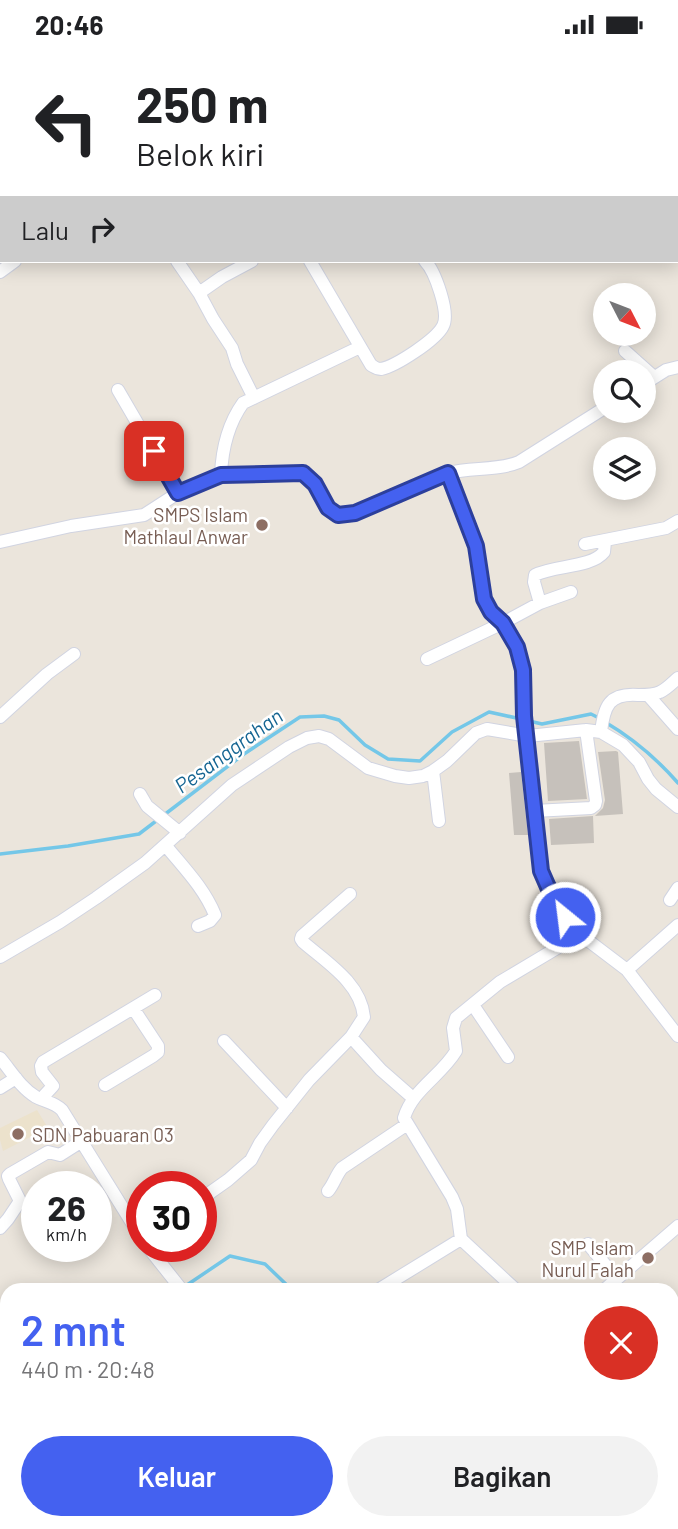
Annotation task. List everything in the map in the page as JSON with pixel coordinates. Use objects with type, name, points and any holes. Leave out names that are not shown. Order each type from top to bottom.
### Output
[{"type":"street","points":[[178,263],[232,348],[254,398]]},
{"type":"street","points":[[199,293],[248,263]]},
{"type":"street","points":[[311,263],[371,365],[382,369],[416,351],[439,332],[446,320],[434,272],[427,263]]},
{"type":"street","points":[[221,475],[222,456],[234,416],[243,403],[360,347]]},
{"type":"street","points":[[625,351],[632,360]]},
{"type":"street","points":[[656,376],[678,367]]},
{"type":"street","points":[[118,390],[178,493]]},
{"type":"street","points":[[0,543],[71,526],[144,515],[178,493],[221,475],[303,473],[315,484],[328,508],[338,515],[355,513],[448,473],[509,466],[593,415]]},
{"type":"street","points":[[448,473],[475,540],[484,599],[517,647],[523,670],[541,871],[573,929],[627,970],[678,1036]]},
{"type":"street","points":[[584,544],[666,528],[678,521]]},
{"type":"street","points":[[540,603],[534,582],[535,575],[597,559],[604,552],[605,541]]},
{"type":"street","points":[[427,659],[540,603],[571,592]]},
{"type":"street","points":[[0,717],[47,674],[74,654]]},
{"type":"street","points":[[601,728],[607,707],[613,698],[626,694],[648,695],[662,692],[678,678]]},
{"type":"street","points":[[648,695],[678,729]]},
{"type":"street","points":[[0,957],[96,898],[166,846],[176,829],[232,785],[307,738],[319,736],[329,739],[368,768],[409,778],[433,771],[477,733],[487,729],[601,728],[623,745],[639,762],[656,789],[678,807]]},
{"type":"street","points":[[534,811],[591,808],[595,805],[586,730]]},
{"type":"street","points":[[433,771],[439,821]]},
{"type":"street","points":[[139,794],[147,806],[176,829]]},
{"type":"street","points":[[166,846],[210,902],[215,915],[198,926]]},
{"type":"street","points":[[670,900],[678,888]]},
{"type":"street","points":[[217,1188],[251,1160],[260,1143],[309,1080],[351,1037],[365,1017],[360,999],[351,984],[301,939],[350,894]]},
{"type":"street","points":[[627,970],[678,925]]},
{"type":"street","points":[[508,1283],[461,1239],[457,1209],[452,1196],[404,1118],[413,1098],[456,1051],[453,1028],[456,1018],[500,982],[556,949],[570,936],[573,929]]},
{"type":"street","points":[[41,1099],[53,1086],[42,1072],[43,1062],[156,995]]},
{"type":"street","points":[[473,1005],[508,1057]]},
{"type":"street","points":[[105,1085],[158,1052],[158,1046],[134,1008]]},
{"type":"street","points":[[351,1037],[381,1070],[413,1098]]},
{"type":"street","points":[[224,1041],[287,1108]]},
{"type":"street","points":[[0,1058],[24,1088],[41,1099],[56,1104],[62,1110],[126,1213]]},
{"type":"street","points":[[0,1088],[16,1078]]},
{"type":"street","points":[[328,1191],[342,1168],[406,1125]]},
{"type":"street","points":[[0,1228],[20,1201],[8,1176],[48,1152],[60,1155],[82,1141]]},
{"type":"street","points":[[612,1283],[678,1226]]},
{"type":"street","points":[[389,1283],[461,1239]]},
{"type":"street","points":[[588,1244],[617,1279]]},
{"type":"street","points":[[159,1262],[176,1283]]},
{"type":"shaded area","name":"SDN Pabuaran 03","points":[[37,1110],[48,1128],[3,1151],[0,1128]]},
{"type":"building","points":[[579,741],[587,799],[548,801],[544,743]]},
{"type":"building","points":[[616,751],[623,814],[595,816],[603,808],[605,800],[598,752]]},
{"type":"building","points":[[521,772],[528,835],[514,835],[509,773]]},
{"type":"building","points":[[593,816],[594,843],[551,845],[549,819]]},
{"type":"waterway","name":"Pesanggrahan","points":[[0,854],[139,834],[244,754],[300,717],[324,716],[339,720],[365,745],[388,759],[420,761],[452,732],[489,712],[521,719]]},
{"type":"waterway","name":"Pesanggrahan","points":[[529,721],[542,724],[591,714],[599,718]]},
{"type":"waterway","name":"Pesanggrahan","points":[[605,722],[645,750],[678,783]]},
{"type":"waterway","points":[[190,1283],[230,1256],[265,1264],[285,1283]]},
{"type":"place","name":"SMPS Islam Mathlaul Anwar","points":[[262,525]]},
{"type":"place","name":"SDN Pabuaran 03","points":[[18,1134]]},
{"type":"place","name":"SMP Islam Nurul Falah","points":[[648,1258]]},
{"type":"route","points":[[154,451],[178,493],[221,475],[303,473],[315,484],[328,508],[338,515],[355,513],[448,473],[473,534],[484,599],[517,647],[523,670],[524,716],[541,871],[565,917]]}]
